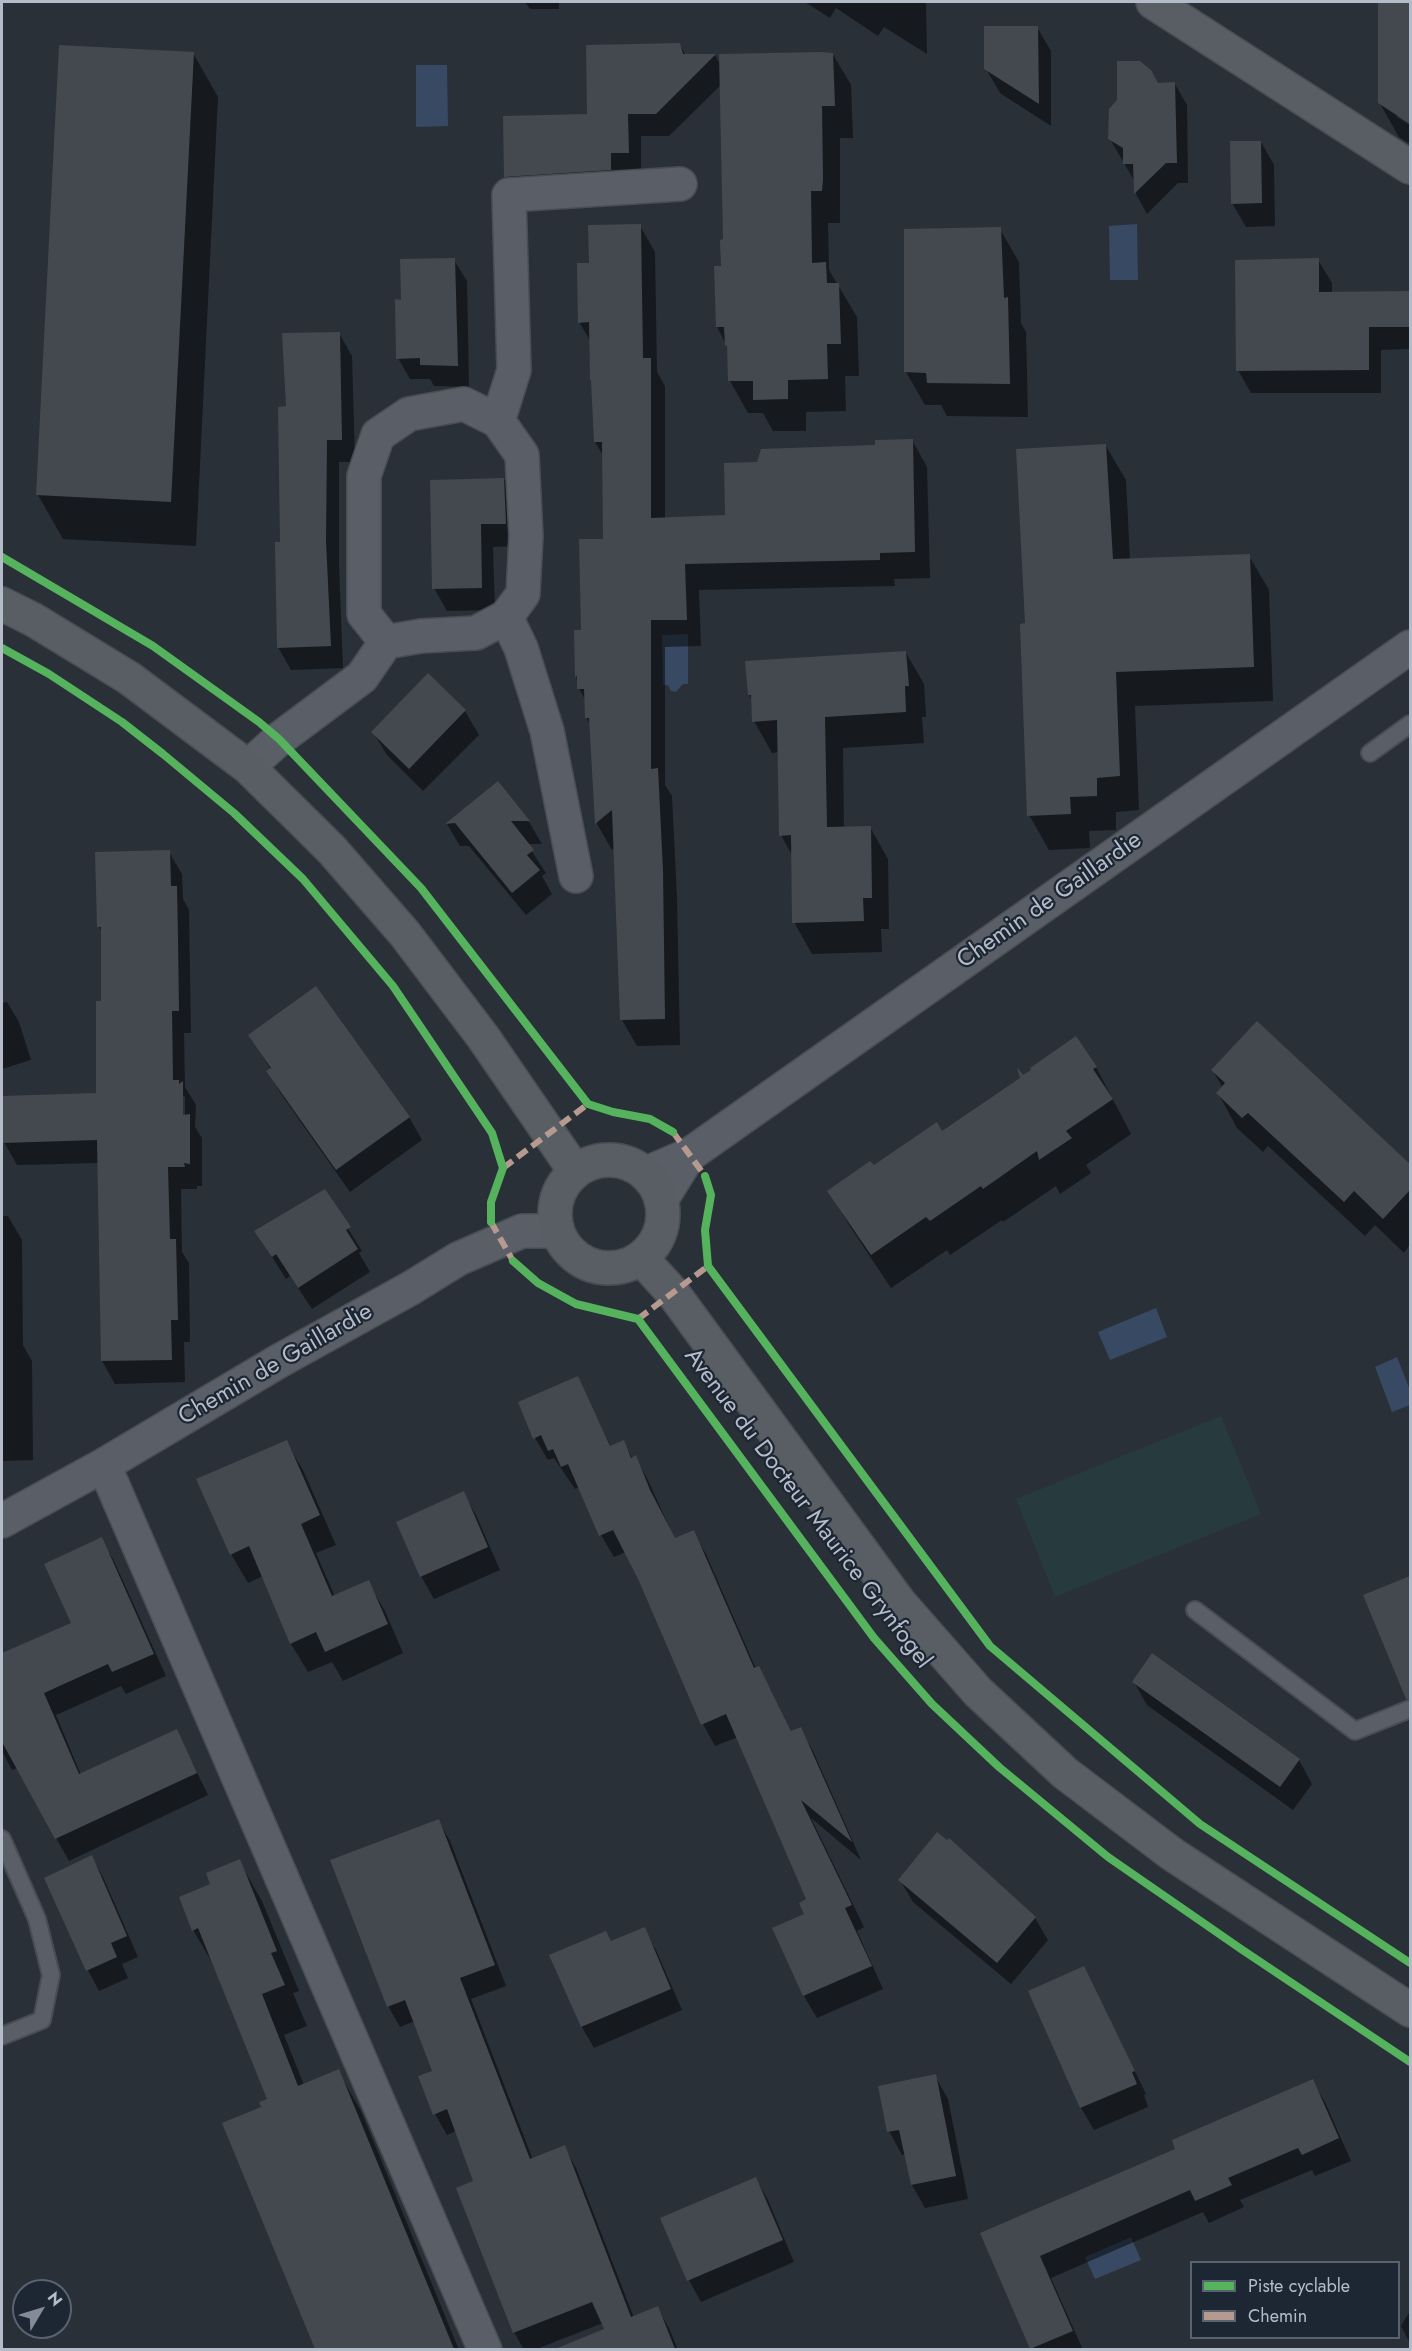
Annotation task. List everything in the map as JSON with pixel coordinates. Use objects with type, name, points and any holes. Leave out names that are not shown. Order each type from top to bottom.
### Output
[{"type":"street","points":[[1153,2],[1410,167]]},
{"type":"street","points":[[498,422],[514,370],[509,195],[680,184]]},
{"type":"street","points":[[248,767],[279,739],[362,677],[386,642],[421,636],[476,633],[506,617],[523,594],[526,536],[522,455],[498,422],[464,404],[409,414],[378,435],[364,476],[364,614],[386,642]]},
{"type":"street","points":[[2,604],[34,620],[129,678],[248,767],[332,850],[405,934],[483,1037],[575,1171]]},
{"type":"street","points":[[506,617],[521,648],[547,730],[576,876]]},
{"type":"street","name":"Chemin de Gaillardie","points":[[653,1187],[689,1155],[1410,647]]},
{"type":"street","points":[[598,1161],[623,1162],[653,1187],[662,1221],[656,1242],[641,1258],[617,1268],[592,1266],[570,1253],[556,1231],[554,1209],[561,1188],[575,1171],[598,1161]]},
{"type":"street","name":"Chemin de Gaillardie","points":[[2,1521],[104,1465],[279,1361],[411,1288],[458,1259],[522,1231],[556,1231]]},
{"type":"street","name":"Avenue du Docteur Maurice Grynfogel","points":[[641,1258],[673,1293],[899,1602],[978,1692],[1065,1773],[1172,1854],[1410,2010]]},
{"type":"street","points":[[104,1465],[485,2349]]},
{"type":"lane","points":[[1370,753],[1410,723]]},
{"type":"lane","points":[[1194,1610],[1355,1731],[1410,1709]]},
{"type":"lane","points":[[2,1839],[37,1918],[51,1975],[42,2020],[2,2036]]},
{"type":"green space","points":[[1221,1416],[1261,1514],[1055,1597],[1016,1499]]},
{"type":"water","points":[[416,65],[447,65],[448,126],[416,127]]},
{"type":"water","points":[[1137,224],[1138,280],[1110,280],[1109,226]]},
{"type":"water","points":[[688,634],[688,684],[683,684],[676,692],[671,691],[668,685],[663,685],[662,635]]},
{"type":"water","points":[[1156,1308],[1167,1337],[1110,1360],[1098,1332]]},
{"type":"water","points":[[1397,1357],[1410,1390],[1410,1405],[1392,1412],[1375,1367]]},
{"type":"water","points":[[1131,2237],[1141,2260],[1095,2279],[1085,2257]]},
{"type":"building","points":[[1378,2],[1410,2],[1410,124],[1378,103]]},
{"type":"building","points":[[984,26],[1038,26],[1039,104],[984,69]]},
{"type":"building","points":[[680,43],[683,54],[716,54],[656,114],[628,114],[629,153],[611,153],[611,170],[504,177],[503,116],[587,114],[586,45]]},
{"type":"building","points":[[59,45],[194,52],[171,502],[36,495]]},
{"type":"building","points":[[833,53],[835,106],[822,106],[823,179],[822,191],[811,191],[812,263],[826,262],[827,283],[839,283],[841,344],[827,344],[828,379],[788,380],[788,399],[753,400],[753,381],[728,381],[724,327],[716,327],[714,266],[721,266],[720,240],[723,239],[719,54]]},
{"type":"building","points":[[1117,61],[1140,61],[1151,70],[1158,83],[1175,82],[1177,163],[1166,163],[1134,194],[1133,164],[1123,164],[1123,148],[1108,139],[1109,109],[1117,100]]},
{"type":"building","points":[[1230,141],[1261,141],[1262,203],[1231,204]]},
{"type":"building","points":[[641,224],[643,358],[651,358],[651,518],[725,515],[724,463],[757,462],[761,449],[875,445],[875,440],[913,439],[915,552],[880,553],[880,560],[685,564],[687,620],[651,620],[651,769],[658,768],[663,871],[665,1019],[620,1020],[612,810],[595,824],[589,718],[585,718],[584,689],[577,689],[577,676],[575,677],[574,630],[581,630],[579,539],[603,539],[602,442],[594,442],[589,322],[578,323],[577,263],[589,263],[588,225]]},
{"type":"building","points":[[1001,227],[1004,298],[1008,297],[1010,384],[927,383],[926,373],[904,372],[904,229]]},
{"type":"building","points":[[455,258],[458,366],[420,365],[420,358],[396,359],[395,299],[401,300],[400,259]]},
{"type":"building","points":[[1319,258],[1319,292],[1410,291],[1410,327],[1369,327],[1369,370],[1236,371],[1235,260]]},
{"type":"building","points":[[340,332],[342,440],[327,440],[326,541],[331,646],[277,648],[275,542],[280,542],[278,407],[286,406],[282,333]]},
{"type":"building","points":[[1106,444],[1113,559],[1250,554],[1254,667],[1116,672],[1120,776],[1097,778],[1097,796],[1070,797],[1071,814],[1027,816],[1020,624],[1025,623],[1016,449]]},
{"type":"building","points":[[504,478],[506,524],[481,524],[482,588],[432,589],[430,480]]},
{"type":"building","points":[[906,651],[909,686],[905,686],[906,712],[825,717],[827,827],[871,826],[872,898],[863,898],[864,921],[792,923],[791,835],[779,836],[777,720],[752,722],[751,695],[748,695],[745,661]]},
{"type":"building","points":[[428,673],[466,710],[409,769],[371,732]]},
{"type":"building","points":[[498,781],[530,821],[511,821],[534,850],[527,855],[540,870],[512,893],[455,823],[445,824]]},
{"type":"building","points":[[170,850],[171,886],[177,886],[179,1011],[172,1011],[173,1080],[179,1080],[179,1084],[183,1081],[183,1115],[190,1114],[190,1164],[184,1163],[185,1167],[168,1167],[170,1239],[176,1239],[178,1320],[171,1320],[172,1360],[101,1361],[97,1140],[2,1143],[2,1096],[96,1093],[96,1001],[101,1001],[101,927],[97,927],[95,852]]},
{"type":"building","points":[[316,986],[410,1117],[336,1170],[266,1071],[271,1068],[248,1035]]},
{"type":"building","points":[[1257,1021],[1410,1164],[1410,1190],[1383,1219],[1354,1191],[1344,1202],[1248,1113],[1242,1118],[1216,1093],[1225,1083],[1211,1070]]},
{"type":"building","points":[[1076,1036],[1097,1067],[1093,1069],[1113,1099],[1066,1131],[1072,1138],[1039,1160],[1037,1151],[983,1189],[981,1186],[930,1221],[926,1217],[871,1255],[827,1191],[870,1161],[874,1165],[937,1122],[942,1131],[1020,1078],[1017,1067],[1023,1075]]},
{"type":"building","points":[[325,1189],[351,1227],[346,1230],[358,1249],[298,1288],[276,1254],[272,1257],[254,1231]]},
{"type":"building","points":[[578,1376],[610,1446],[624,1440],[631,1458],[636,1455],[650,1490],[675,1538],[694,1530],[754,1668],[759,1666],[791,1731],[801,1727],[852,1842],[801,1800],[852,1905],[845,1908],[872,1966],[803,1996],[772,1928],[804,1914],[799,1903],[806,1899],[726,1714],[701,1725],[639,1581],[613,1530],[599,1536],[568,1464],[561,1467],[553,1449],[548,1451],[541,1435],[533,1439],[518,1402]]},
{"type":"building","points":[[287,1440],[320,1515],[301,1524],[332,1596],[369,1580],[388,1624],[325,1652],[316,1632],[290,1644],[249,1546],[230,1555],[196,1479]]},
{"type":"building","points":[[464,1491],[488,1547],[420,1577],[396,1522]]},
{"type":"building","points":[[102,1537],[154,1654],[112,1672],[108,1664],[44,1693],[79,1774],[177,1729],[197,1773],[55,1839],[2,1742],[2,1653],[71,1623],[44,1564]]},
{"type":"building","points":[[1410,1576],[1410,1699],[1406,1699],[1363,1595]]},
{"type":"building","points":[[1152,1653],[1300,1759],[1280,1787],[1132,1682]]},
{"type":"building","points":[[439,1819],[495,1965],[460,1978],[530,2159],[565,2145],[631,2317],[658,2306],[675,2349],[555,2349],[604,2329],[592,2302],[513,2333],[456,2188],[473,2181],[447,2109],[433,2115],[418,2076],[432,2071],[405,2000],[387,2007],[330,1860]]},
{"type":"building","points":[[937,1832],[947,1840],[949,1838],[1036,1917],[997,1963],[898,1880]]},
{"type":"building","points":[[92,1855],[127,1936],[111,1943],[117,1957],[86,1971],[44,1878]]},
{"type":"building","points":[[240,1859],[277,1951],[271,1953],[285,1985],[262,1994],[298,2086],[339,2069],[454,2349],[315,2349],[222,2123],[261,2107],[259,2102],[267,2099],[198,1928],[192,1931],[179,1897],[210,1884],[206,1873]]},
{"type":"building","points":[[645,1927],[671,1989],[581,2027],[549,1955],[606,1931],[611,1941]]},
{"type":"building","points":[[1084,1966],[1135,2071],[1132,2072],[1137,2084],[1080,2108],[1028,1991]]},
{"type":"building","points":[[936,2074],[956,2176],[911,2185],[899,2130],[887,2132],[878,2086]]},
{"type":"building","points":[[1313,2079],[1339,2138],[1302,2155],[1298,2148],[1228,2178],[1232,2185],[1195,2201],[1190,2190],[1040,2256],[1073,2331],[1030,2349],[980,2233],[1175,2149],[1172,2140]]},
{"type":"building","points":[[756,2177],[783,2240],[687,2281],[660,2218]]},
{"type":"marked path","points":[[503,1168],[588,1104]]},
{"type":"marked path","points":[[673,1132],[705,1176]]},
{"type":"marked path","points":[[491,1222],[513,1261]]},
{"type":"marked path","points":[[638,1319],[708,1266]]},
{"type":"cycle path","points":[[2,557],[153,646],[259,722],[279,739],[421,888],[588,1104],[613,1112],[650,1119],[673,1132]]},
{"type":"cycle path","points":[[2,648],[49,674],[122,722],[234,813],[303,879],[393,986],[492,1133],[503,1168],[491,1202],[491,1222]]},
{"type":"cycle path","points":[[705,1176],[711,1195],[705,1230],[708,1266],[990,1646],[1200,1824],[1410,1963]]},
{"type":"cycle path","points":[[513,1261],[538,1283],[576,1304],[638,1319],[874,1638],[932,1704],[999,1767],[1108,1857],[1410,2062]]}]
